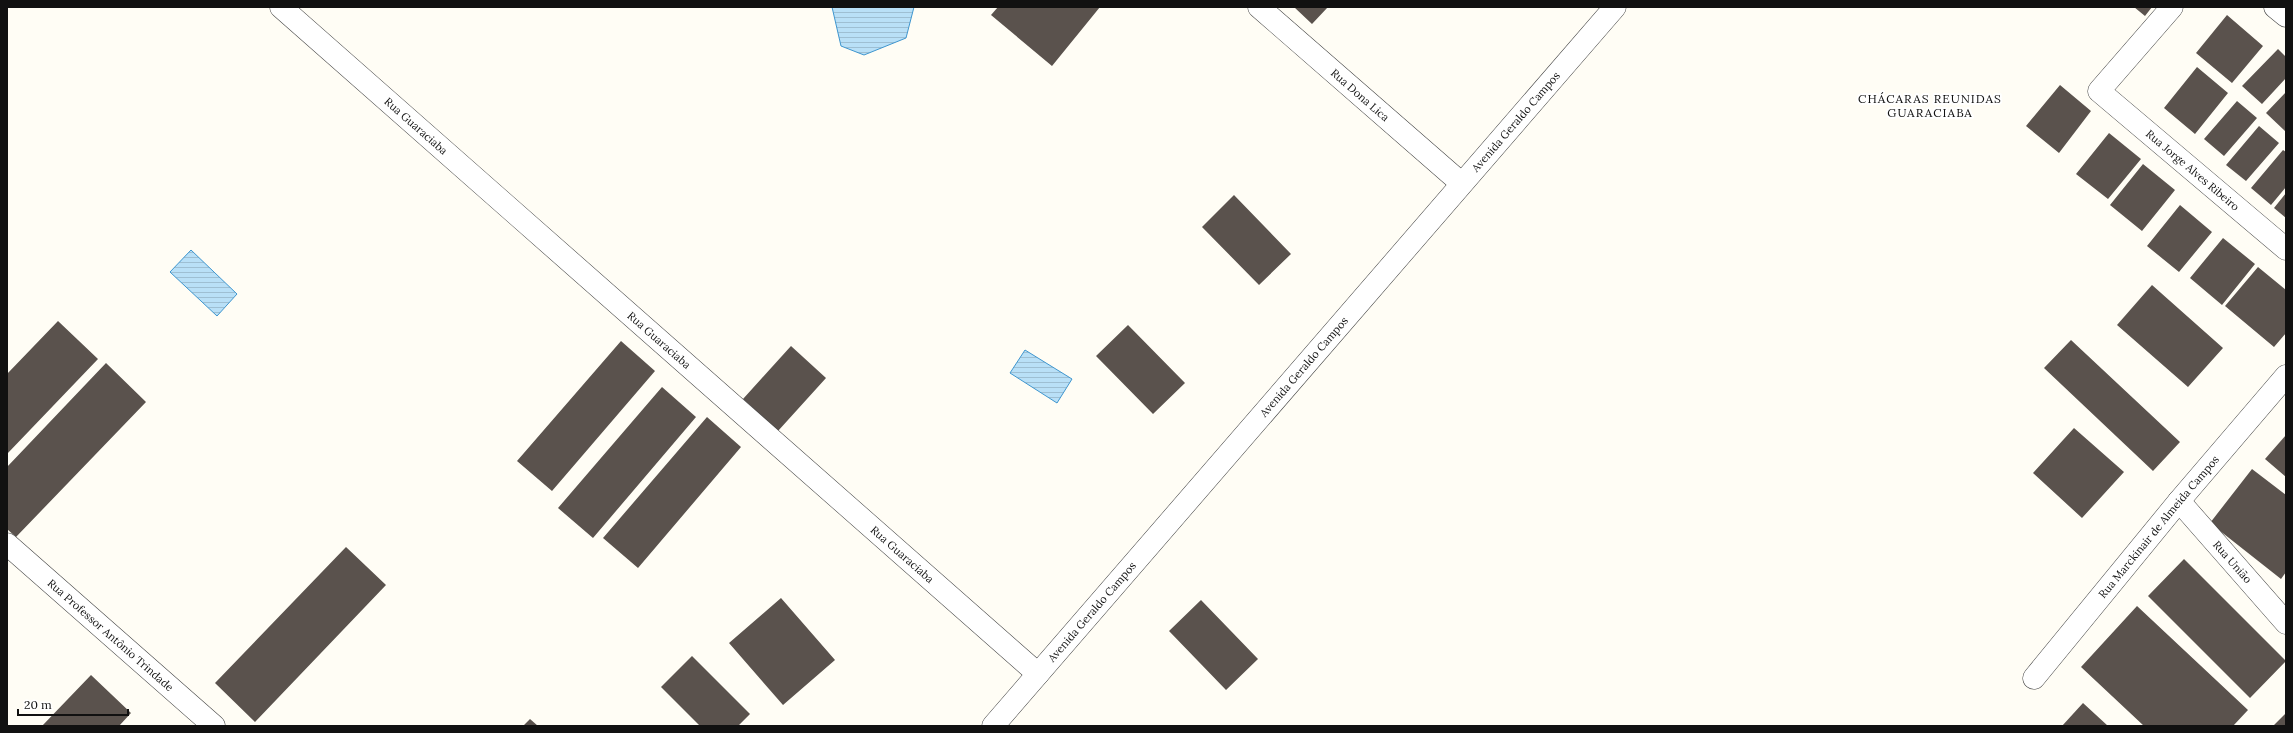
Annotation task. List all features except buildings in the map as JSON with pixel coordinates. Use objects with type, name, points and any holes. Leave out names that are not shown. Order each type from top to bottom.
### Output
[{"type":"street","name":"Rua Guaraciaba","points":[[281,7],[1038,674]]},
{"type":"street","name":"Rua Dona Lica","points":[[1259,7],[1461,183]]},
{"type":"street","name":"Avenida Geraldo Campos","points":[[1004,723],[1038,674],[1461,183],[1615,7]]},
{"type":"street","name":"Rua Jorge Alves Ribeiro","points":[[2172,7],[2099,91],[2286,249]]},
{"type":"street","points":[[2275,7],[2286,16]]},
{"type":"street","name":"Rua Marckinair de Almeida Campos","points":[[2034,678],[2179,501],[2286,376]]},
{"type":"street","name":"Rua União","points":[[2179,501],[2286,623]]},
{"type":"street","name":"Rua Professor Antônio Trindade","points":[[7,544],[214,726]]},
{"type":"water","points":[[832,7],[914,7],[906,38],[864,55],[841,46]]},
{"type":"water","points":[[191,250],[237,294],[217,316],[170,272]]},
{"type":"water","points":[[1025,350],[1072,379],[1057,403],[1010,373]]},
{"type":"district","name":"CHÁCARAS REUNIDAS GUARACIABA","points":[[1930,105]]}]
